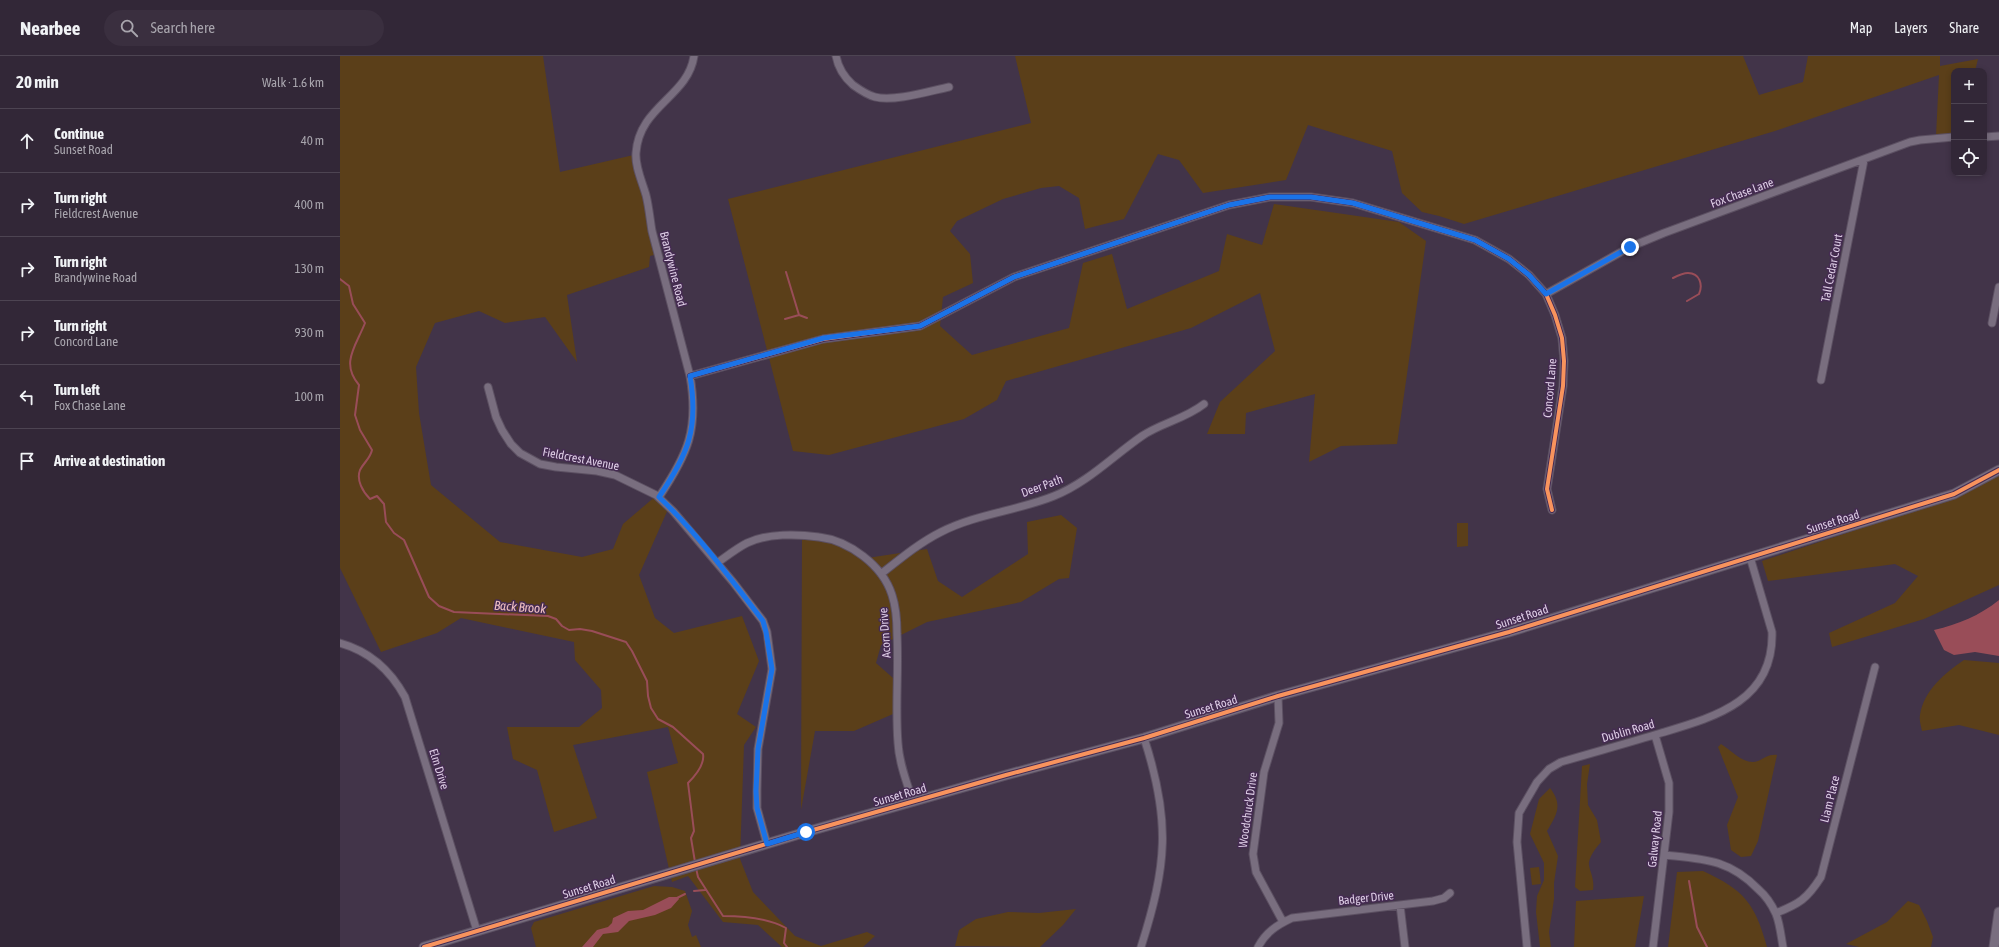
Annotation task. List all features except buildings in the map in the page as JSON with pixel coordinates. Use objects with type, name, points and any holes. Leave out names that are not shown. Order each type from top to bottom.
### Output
[{"type":"street","name":"Brandywine Road","points":[[659,497],[679,468],[689,440],[693,416],[693,394],[690,376],[652,231],[649,209],[637,165],[636,155],[647,120],[681,85],[689,74],[694,56]]},
{"type":"street","points":[[836,56],[842,73],[849,81],[860,90],[873,96],[898,97],[949,87]]},
{"type":"street","points":[[1987,137],[1999,136]]},
{"type":"street","name":"Fox Chase Lane","points":[[1546,294],[1630,247],[1650,239],[1920,140],[1951,137]]},
{"type":"street","name":"Tall Cedar Court","points":[[1821,380],[1864,160]]},
{"type":"street","name":"Concord Lane","points":[[690,376],[824,338],[920,326],[1014,277],[1229,205],[1270,197],[1311,197],[1353,203],[1475,240],[1509,259],[1529,275],[1546,294],[1562,338],[1564,361],[1563,386],[1547,489],[1552,510]]},
{"type":"street","points":[[1992,323],[1999,287]]},
{"type":"street","name":"Fieldcrest Avenue","points":[[488,386],[496,417],[502,430],[511,444],[526,457],[540,464],[597,471],[615,475],[659,497],[673,511],[717,563],[763,621],[772,669],[758,749],[756,791],[757,808],[767,844]]},
{"type":"street","name":"Deer Path","points":[[881,574],[910,552],[941,532],[968,521],[1054,496],[1077,484],[1143,436],[1192,414],[1204,404]]},
{"type":"street","name":"Sunset Road","points":[[424,947],[767,844],[1144,738],[1278,696],[1509,632],[1954,494],[1999,470]]},
{"type":"street","name":"Acorn Drive","points":[[717,563],[747,543],[761,538],[816,536],[838,541],[857,551],[881,574],[893,596],[896,615],[898,743],[902,766],[913,802]]},
{"type":"street","name":"Dublin Road","points":[[1528,947],[1517,842],[1519,813],[1527,797],[1548,769],[1561,762],[1655,735],[1717,715],[1739,703],[1757,685],[1766,669],[1772,644],[1772,632],[1750,557]]},
{"type":"street","name":"Elm Drive","points":[[340,643],[361,652],[378,663],[394,679],[405,697],[477,931]]},
{"type":"street","name":"Liam Place","points":[[1776,913],[1800,902],[1810,894],[1821,877],[1875,667]]},
{"type":"street","name":"Woodchuck Drive","points":[[1278,696],[1279,723],[1264,772],[1253,854],[1256,872],[1283,922]]},
{"type":"street","name":"Galway Road","points":[[1653,947],[1669,812],[1669,783],[1655,735]]},
{"type":"street","points":[[1141,947],[1151,917],[1161,869],[1164,832],[1158,786],[1144,738]]},
{"type":"street","points":[[1665,855],[1700,858],[1727,865],[1748,879],[1763,894],[1776,913],[1783,947]]},
{"type":"street","name":"Badger Drive","points":[[1283,922],[1304,916],[1433,901],[1444,898],[1450,893]]},
{"type":"street","points":[[1400,905],[1405,947]]},
{"type":"street","points":[[1994,947],[1999,912]]},
{"type":"street","points":[[1258,947],[1268,933],[1283,922]]},
{"type":"shaded area","points":[[340,56],[543,56],[560,172],[638,154],[658,254],[650,256],[649,267],[567,295],[577,362],[545,317],[505,323],[479,311],[435,323],[416,367],[419,413],[431,485],[500,542],[582,557],[613,549],[623,524],[657,495],[669,507],[639,575],[655,618],[674,633],[742,616],[759,661],[737,714],[756,727],[744,745],[740,859],[753,892],[795,936],[821,946],[867,932],[875,936],[863,947],[782,947],[758,925],[723,922],[688,876],[672,882],[647,772],[678,763],[668,727],[573,745],[597,818],[554,832],[537,770],[513,759],[507,727],[579,727],[602,708],[601,690],[575,660],[574,642],[461,618],[437,633],[381,652],[340,568]]},
{"type":"shaded area","points":[[1015,56],[1743,56],[1759,95],[1803,82],[1808,56],[1940,56],[1940,66],[1978,59],[1976,68],[1951,68],[1951,135],[1936,136],[1939,75],[1775,131],[1464,224],[1422,212],[1402,193],[1392,151],[1308,125],[1286,180],[1203,193],[1179,160],[1158,154],[1124,219],[1085,229],[1079,198],[1059,186],[1041,188],[1003,199],[957,221],[950,231],[970,254],[973,283],[943,297],[940,326],[972,355],[1069,328],[1083,263],[1112,254],[1127,309],[1219,271],[1227,234],[1262,245],[1274,204],[1399,222],[1426,241],[1397,444],[1341,446],[1309,462],[1315,394],[1246,413],[1245,434],[1207,434],[1220,402],[1275,351],[1260,293],[1191,328],[1006,381],[997,400],[964,419],[829,455],[793,451],[728,199],[1031,123]]},
{"type":"shaded area","points":[[1999,472],[1999,585],[1924,619],[1832,647],[1829,633],[1895,603],[1918,576],[1895,564],[1768,581],[1762,561],[1952,498]]},
{"type":"shaded area","points":[[1061,515],[1077,528],[1069,578],[1059,579],[1021,602],[927,622],[881,645],[876,663],[893,678],[893,714],[854,731],[815,731],[801,810],[802,537],[848,543],[867,558],[927,549],[938,581],[962,597],[1028,554],[1027,522]]},
{"type":"shaded area","points":[[1457,523],[1468,523],[1468,546],[1457,547]]},
{"type":"shaded area","points":[[1999,600],[1999,656],[1975,652],[1954,655],[1944,650],[1934,630],[1968,619],[1984,611]]},
{"type":"shaded area","points":[[1964,660],[1999,663],[1999,735],[1959,725],[1922,731],[1920,717],[1922,706],[1926,698],[1936,683]]},
{"type":"shaded area","points":[[1721,744],[1743,760],[1753,762],[1769,756],[1777,755],[1758,841],[1751,856],[1741,857],[1731,850],[1727,825],[1738,797],[1718,747]]},
{"type":"shaded area","points":[[1590,764],[1587,784],[1588,805],[1597,820],[1601,842],[1592,854],[1589,862],[1589,868],[1593,881],[1593,890],[1580,891],[1575,887],[1582,766]]},
{"type":"shaded area","points":[[1550,788],[1556,800],[1557,810],[1554,820],[1547,831],[1558,856],[1549,932],[1551,947],[1540,947],[1536,912],[1537,896],[1544,880],[1544,863],[1530,834],[1539,799]]},
{"type":"shaded area","points":[[1539,867],[1541,884],[1532,885],[1530,868]]},
{"type":"shaded area","points":[[1703,871],[1729,885],[1746,900],[1758,919],[1767,947],[1668,947],[1677,872]]},
{"type":"shaded area","points":[[654,886],[672,887],[685,891],[692,911],[688,925],[692,937],[696,935],[701,947],[536,947],[531,928],[534,922]]},
{"type":"shaded area","points":[[1644,896],[1635,947],[1574,947],[1576,901]]},
{"type":"shaded area","points":[[669,897],[678,897],[679,899],[671,908],[655,915],[629,921],[618,932],[603,934],[593,947],[582,947],[597,930],[608,927],[612,923],[613,918],[628,911],[643,910]]},
{"type":"shaded area","points":[[1908,901],[1919,905],[1927,921],[1933,937],[1931,947],[1859,947],[1846,944],[1887,922]]},
{"type":"shaded area","points":[[1076,909],[1063,925],[1040,947],[955,946],[959,930],[976,919],[1008,912],[1039,913]]},
{"type":"waterway","points":[[786,272],[799,315]]},
{"type":"waterway","points":[[1673,278],[1688,273],[1695,275],[1700,280],[1701,287],[1699,294],[1687,301]]},
{"type":"waterway","name":"Back Brook","points":[[340,279],[349,286],[353,304],[365,323],[354,347],[350,362],[353,377],[359,385],[355,415],[360,430],[372,450],[359,474],[360,482],[365,493],[370,499],[377,496],[384,504],[386,522],[394,533],[404,540],[429,597],[439,606],[454,612],[548,616],[556,619],[562,626],[569,630],[580,629],[592,631],[626,642],[647,681],[648,696],[651,708],[658,719],[673,727],[703,754],[701,766],[688,783],[694,831],[691,838],[695,862]]},
{"type":"waterway","points":[[785,319],[799,315],[807,318]]},
{"type":"waterway","name":"Back Brook","points":[[696,868],[698,877],[723,916],[755,918],[786,928],[784,943],[787,947]]},
{"type":"waterway","points":[[1689,881],[1697,927],[1707,947]]},
{"type":"waterway","points":[[694,891],[705,890]]},
{"type":"waterway","points":[[677,898],[685,894]]},
{"type":"cycle path","points":[[690,376],[823,339],[920,326],[1014,277],[1229,205],[1270,197],[1311,197],[1353,203],[1475,240],[1509,259],[1529,275],[1546,294],[1555,315],[1562,338],[1564,361],[1563,386],[1547,489],[1552,510]]},
{"type":"cycle path","points":[[424,947],[806,832],[1006,775],[1144,738],[1278,696],[1509,632],[1954,494],[1999,470]]},
{"type":"route","points":[[806,832],[767,844],[759,818],[756,791],[758,749],[772,669],[772,661],[763,621],[733,582],[673,511],[659,497],[679,468],[689,440],[693,416],[693,394],[690,376],[824,338],[866,334],[920,326],[1014,277],[1229,205],[1270,197],[1311,197],[1353,203],[1475,240],[1509,259],[1529,275],[1546,294],[1630,247]]}]
